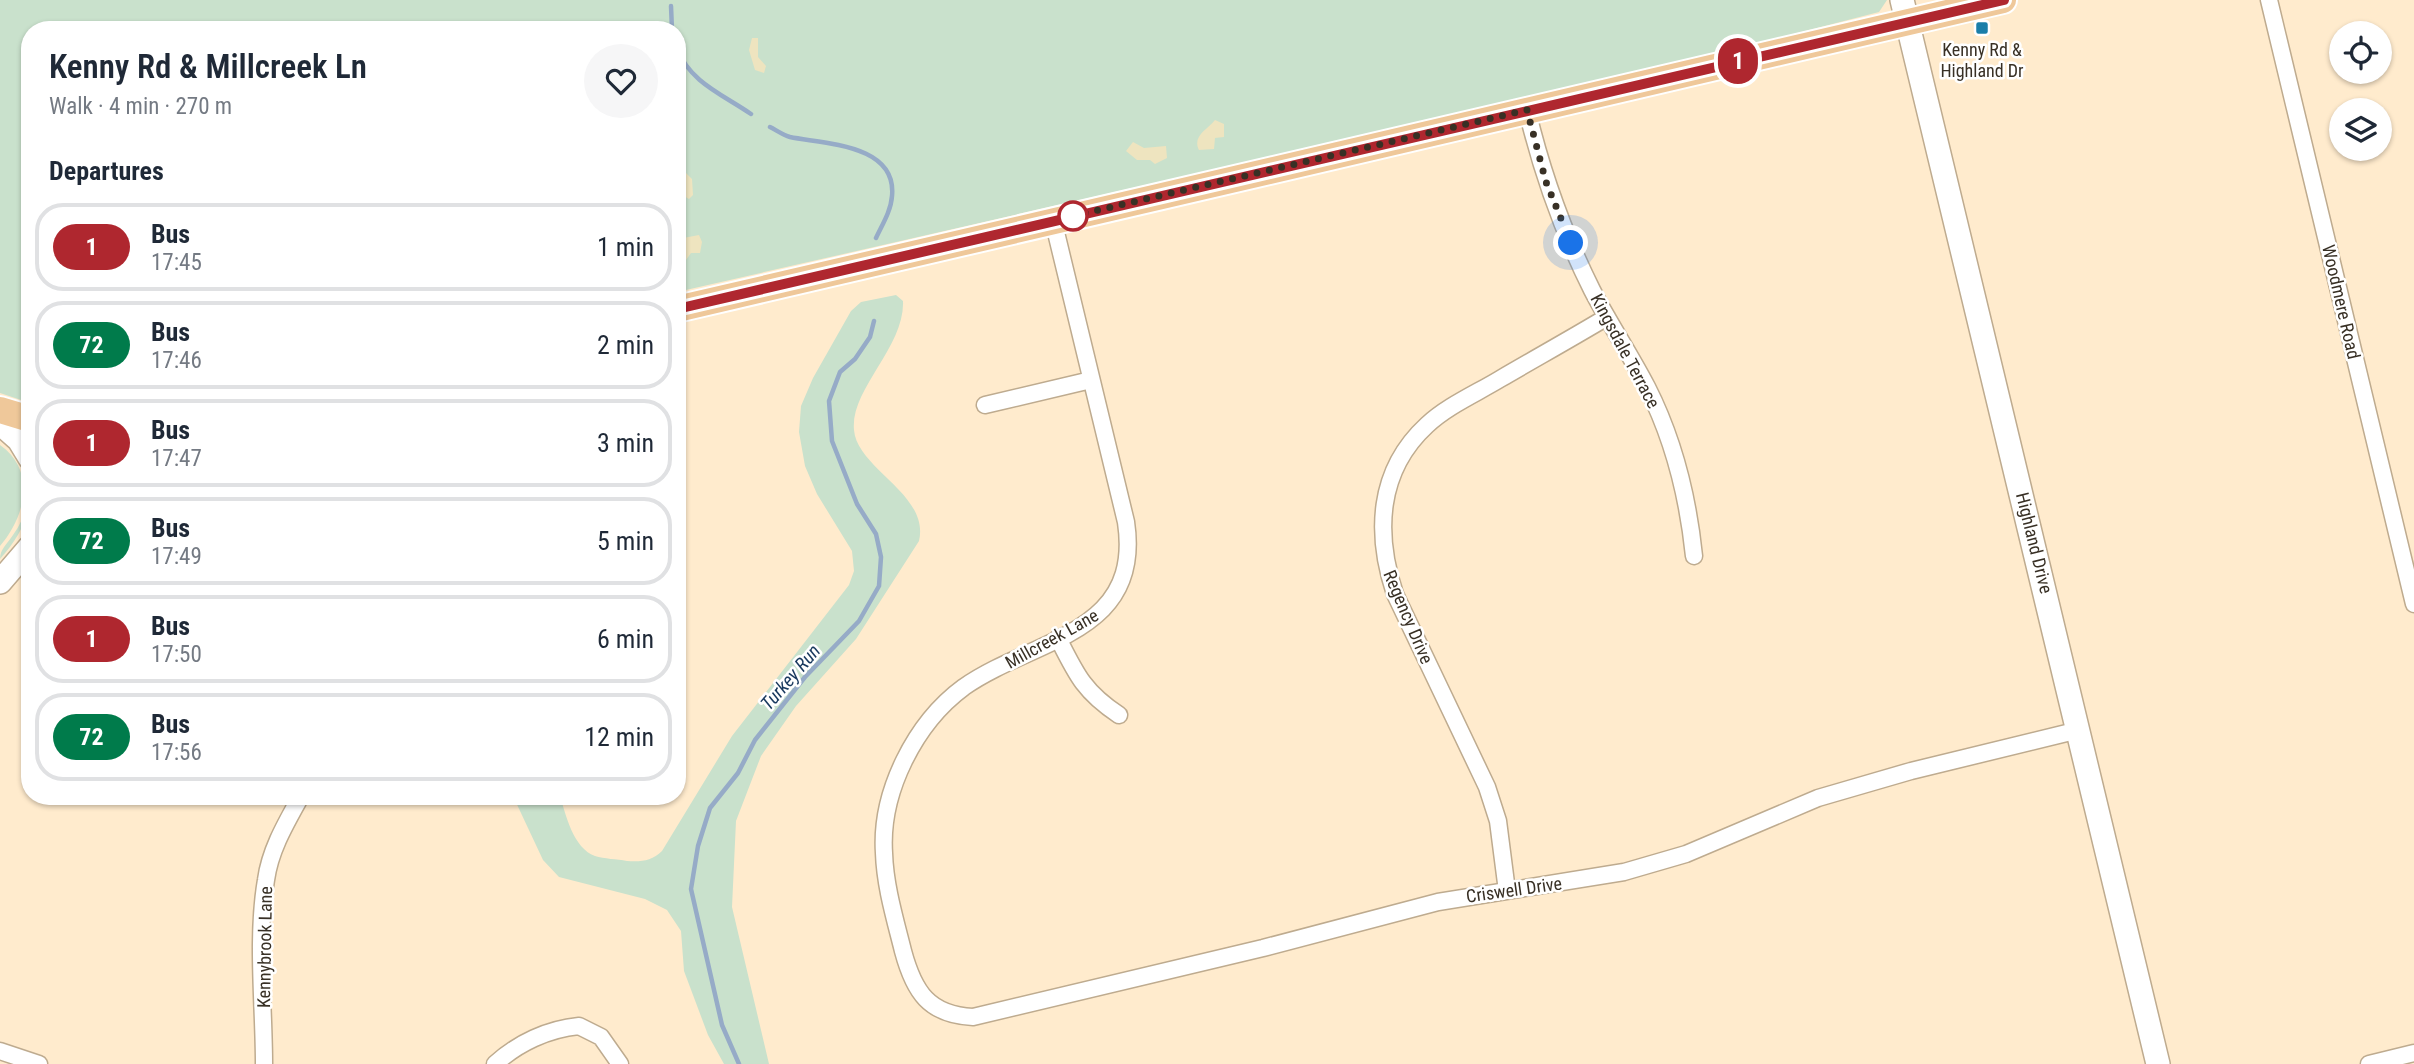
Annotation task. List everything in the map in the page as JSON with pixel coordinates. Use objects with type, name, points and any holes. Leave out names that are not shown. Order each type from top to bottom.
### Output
[{"type":"main road","points":[[686,307],[1527,110],[1905,11],[2003,0]]},
{"type":"main road","points":[[0,404],[21,410]]},
{"type":"main road","points":[[0,410],[21,416]]},
{"type":"street","name":"Woodmere Road","points":[[2269,0],[2414,604]]},
{"type":"street","name":"Highland Drive","points":[[1905,11],[2158,1064]]},
{"type":"street","name":"Kingsdale Terrace","points":[[1527,110],[1550,193],[1578,261],[1648,388],[1667,435],[1689,506],[1694,556]]},
{"type":"street","name":"Millcreek Lane","points":[[941,1011],[920,993],[907,966],[892,908],[883,852],[890,804],[903,761],[920,733],[964,687],[1105,610],[1124,579],[1128,562],[1126,522],[1053,220]]},
{"type":"street","name":"Regency Drive","points":[[1507,891],[1499,821],[1488,787],[1395,594],[1384,560],[1381,520],[1389,484],[1405,453],[1427,425],[1607,317]]},
{"type":"street","points":[[985,405],[1091,380]]},
{"type":"street","points":[[0,423],[21,443]]},
{"type":"street","points":[[6,575],[21,551]]},
{"type":"street","points":[[6,575],[21,558]]},
{"type":"street","points":[[1058,638],[1078,676],[1095,699],[1119,715]]},
{"type":"street","name":"Criswell Drive","points":[[941,1011],[973,1017],[1264,948],[1425,905],[1624,872],[1686,854],[1818,798],[1911,771],[2079,730]]},
{"type":"street","name":"Kennybrook Lane","points":[[264,1064],[263,905],[266,878],[284,825],[296,805]]},
{"type":"street","points":[[495,1064],[508,1052],[535,1038],[579,1026],[601,1037],[620,1064]]},
{"type":"street","points":[[0,1051],[39,1064]]},
{"type":"street","points":[[2369,1064],[2414,1053]]},
{"type":"green space","points":[[0,0],[1887,0],[1879,12],[1689,61],[686,290],[686,21],[21,21],[21,400],[0,393]]},
{"type":"green space","points":[[896,295],[903,301],[896,335],[860,399],[854,430],[858,444],[867,457],[914,509],[919,524],[919,541],[856,639],[796,706],[761,756],[736,821],[732,907],[769,1064],[724,1064],[708,1035],[684,971],[681,931],[667,910],[645,899],[559,877],[543,860],[517,805],[563,805],[576,839],[587,852],[595,856],[637,861],[650,859],[658,854],[732,736],[849,585],[854,571],[852,551],[817,494],[805,466],[799,432],[801,406],[813,378],[851,311],[861,302]]},
{"type":"green space","points":[[0,445],[12,456],[19,468],[21,508],[16,522],[0,546]]},
{"type":"green space","points":[[21,520],[21,528],[16,538],[0,559],[3,549]]},
{"type":"sand","points":[[752,38],[758,38],[758,57],[766,66],[764,73],[755,70],[749,50]]},
{"type":"sand","points":[[1215,120],[1224,124],[1224,137],[1215,138],[1214,149],[1199,150],[1199,137]]},
{"type":"sand","points":[[1133,142],[1144,148],[1166,146],[1167,158],[1155,164],[1150,160],[1137,160],[1126,151]]},
{"type":"sand","points":[[686,173],[692,179],[693,195],[689,199],[686,197]]},
{"type":"sand","points":[[699,235],[702,242],[700,253],[691,253],[686,260],[686,237]]},
{"type":"waterway","name":"Turkey Run","points":[[671,6],[672,21]]},
{"type":"waterway","name":"Turkey Run","points":[[686,65],[719,94],[751,114]]},
{"type":"waterway","name":"Turkey Run","points":[[770,127],[790,137],[856,150],[871,156],[883,166],[890,179],[892,196],[876,238]]},
{"type":"waterway","name":"Turkey Run","points":[[739,1064],[722,1025],[691,889],[698,846],[710,808],[738,773],[755,740],[805,677],[859,621],[879,586],[881,557],[876,534],[857,504],[832,441],[829,401],[840,372],[855,359],[870,337],[874,321]]},
{"type":"bus line","name":"1","points":[[686,307],[2004,0]]},
{"type":"place","name":"Kenny Rd & Highland Dr","points":[[1982,28]]},
{"type":"route","points":[[1073,216],[1527,110],[1546,182],[1571,243]]}]
